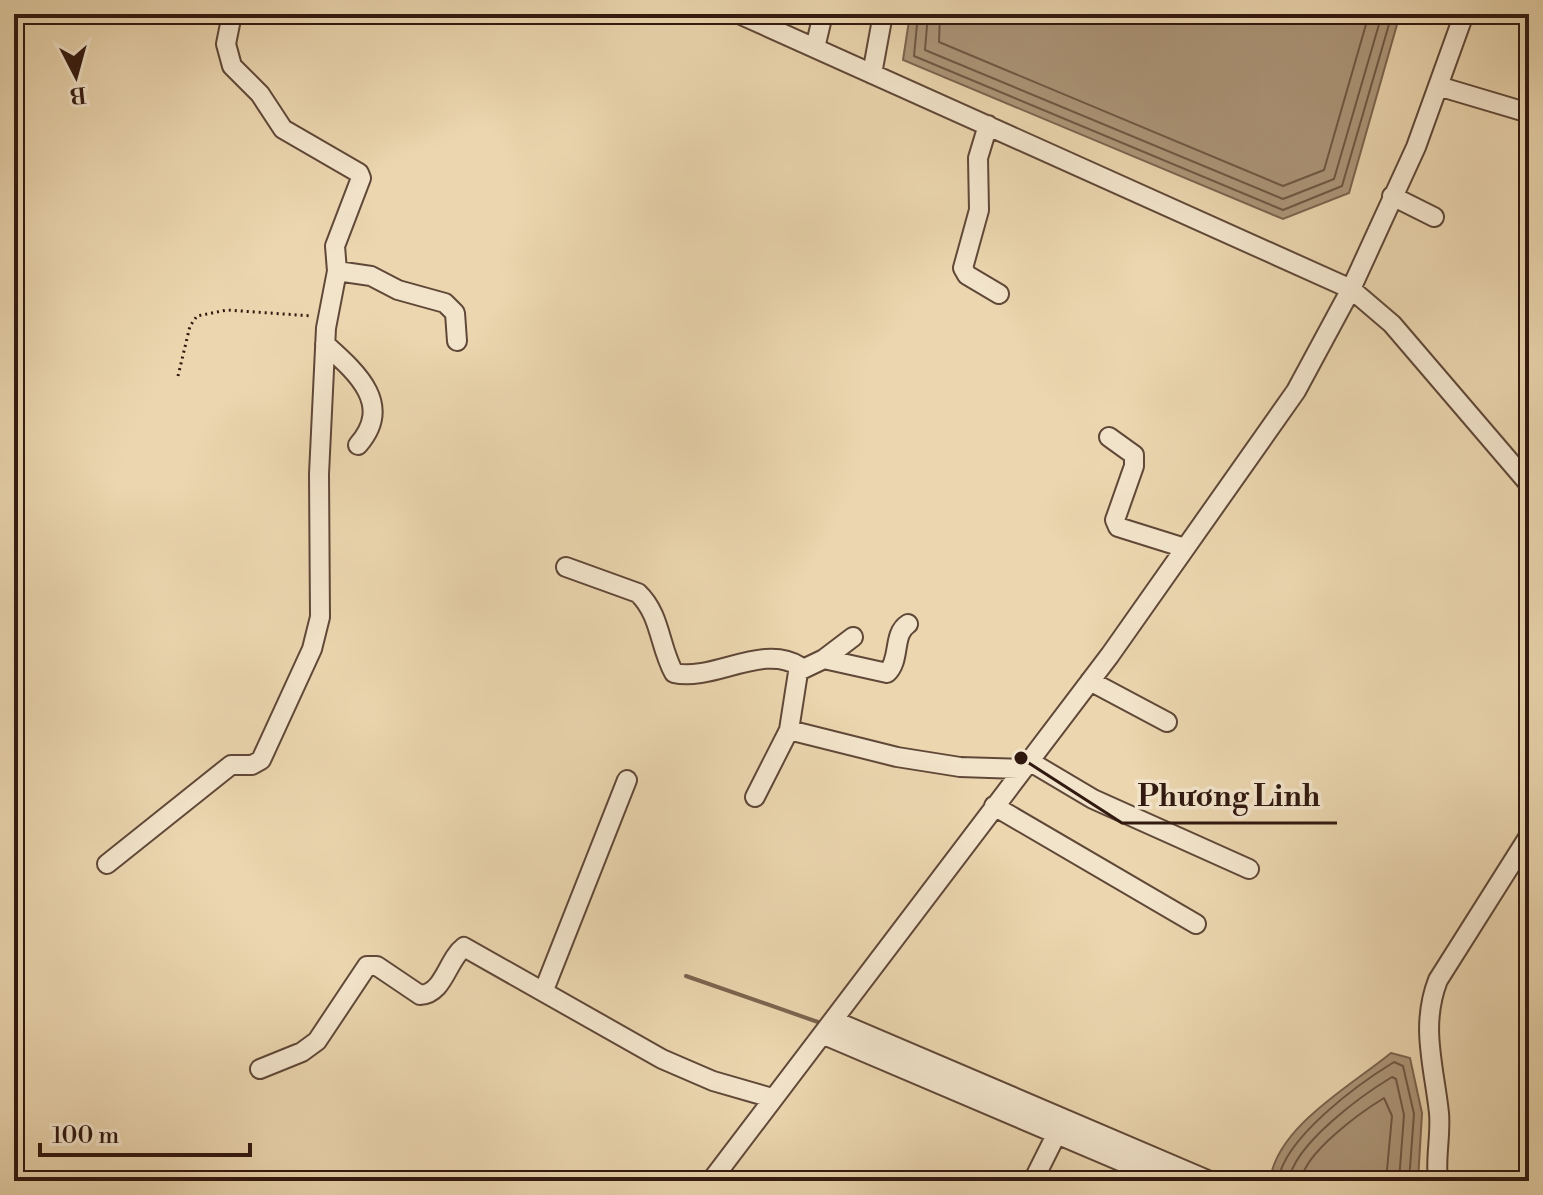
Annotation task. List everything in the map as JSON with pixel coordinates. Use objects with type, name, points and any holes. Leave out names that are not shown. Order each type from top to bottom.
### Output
[{"type":"street","points":[[107,864],[231,765],[252,765],[261,760],[312,649],[320,617],[319,474],[327,317],[337,271],[335,246],[361,178],[359,173],[283,129],[260,94],[232,66],[226,44],[232,14]]},
{"type":"street","points":[[739,14],[1351,289],[1392,324],[1529,484]]},
{"type":"street","points":[[815,48],[823,14]]},
{"type":"street","points":[[872,74],[883,14]]},
{"type":"street","points":[[711,1181],[772,1098],[830,1028],[1090,681],[1296,391],[1351,289],[1416,147],[1464,14]]},
{"type":"street","points":[[1438,86],[1529,113]]},
{"type":"street","points":[[988,125],[978,158],[979,210],[963,268],[967,275],[999,294]]},
{"type":"street","points":[[1392,196],[1434,217]]},
{"type":"street","points":[[337,271],[371,276],[411,294],[445,303],[455,313],[457,341]]},
{"type":"street","points":[[325,344],[367,388],[374,412],[370,432],[358,445]]},
{"type":"street","points":[[1109,437],[1134,455],[1134,466],[1115,520],[1118,527],[1185,548]]},
{"type":"street","points":[[566,567],[638,593],[646,600],[655,614],[674,673],[784,660],[801,670]]},
{"type":"street","points":[[824,659],[887,673],[893,668],[900,631],[908,624]]},
{"type":"street","points":[[801,670],[824,659],[853,637]]},
{"type":"street","points":[[755,797],[789,730],[801,670]]},
{"type":"street","points":[[1090,681],[1167,722]]},
{"type":"street","points":[[789,730],[897,757],[960,767],[1026,765],[1093,799],[1249,869]]},
{"type":"street","points":[[544,990],[627,780]]},
{"type":"street","points":[[994,806],[1196,924]]},
{"type":"street","points":[[1438,1181],[1439,1113],[1427,1020],[1430,1000],[1438,980],[1529,836]]},
{"type":"street","points":[[260,1069],[302,1052],[317,1041],[367,966],[377,966],[420,995],[429,995],[435,991],[455,954],[464,947],[662,1059],[713,1081],[772,1098]]},
{"type":"street","points":[[830,1028],[1167,1181]]},
{"type":"street","points":[[830,1028],[1210,1181]]},
{"type":"street","points":[[1033,1181],[1057,1133]]},
{"type":"path","points":[[178,376],[190,326],[197,316],[227,310],[327,317]]},
{"type":"water","points":[[910,14],[1400,14],[1349,193],[1283,219],[903,60]]},
{"type":"water","points":[[1391,1053],[1410,1058],[1422,1113],[1418,1181],[1270,1181],[1275,1161],[1301,1125],[1337,1093]]},
{"type":"waterway","points":[[686,976],[818,1022]]},
{"type":"place","name":"Phương Linh","points":[[1021,758]]}]
